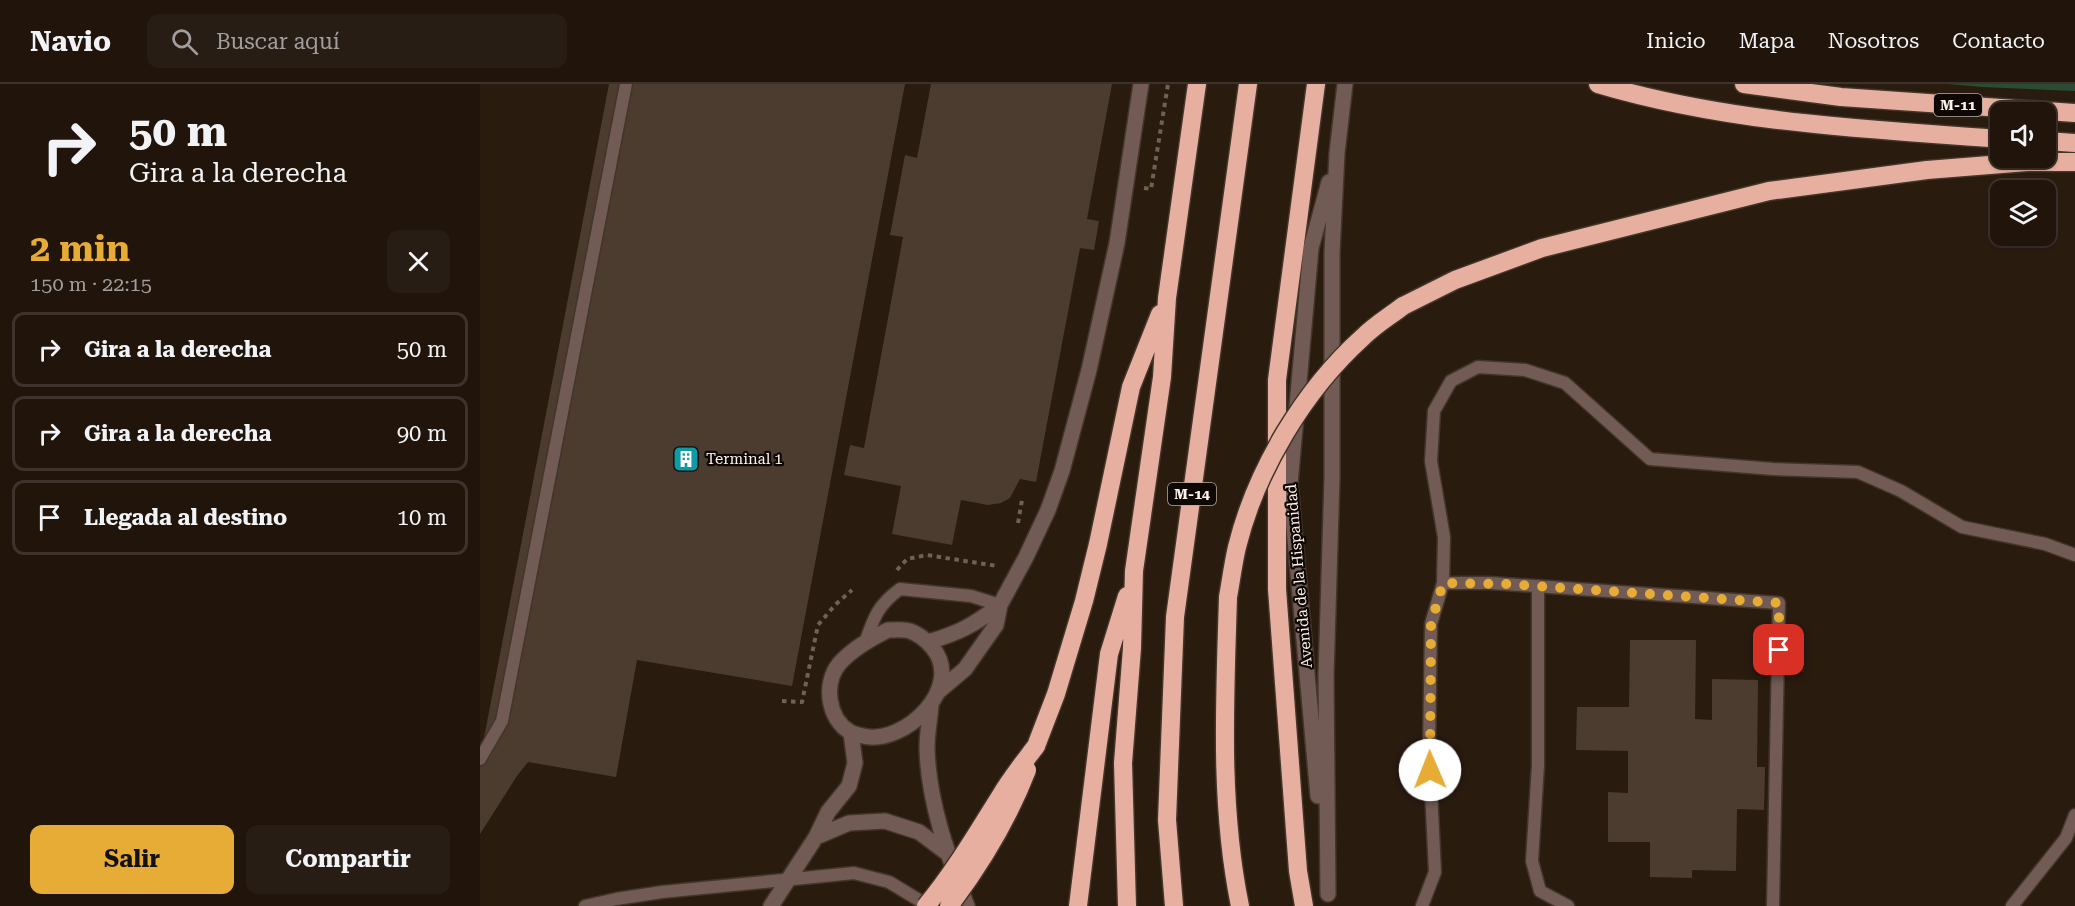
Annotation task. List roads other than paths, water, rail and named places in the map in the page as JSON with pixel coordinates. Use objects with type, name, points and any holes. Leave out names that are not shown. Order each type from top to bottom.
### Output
[{"type":"highway","name":"M-14","points":[[1127,906],[1123,763],[1134,571],[1162,377],[1167,298],[1197,84]]},
{"type":"highway","name":"M-14","points":[[1174,906],[1167,820],[1175,618],[1248,84]]},
{"type":"highway","points":[[1304,906],[1298,871],[1277,589],[1276,380],[1316,84]]},
{"type":"highway","points":[[1598,84],[1627,93],[1706,109],[1793,122],[1990,138]]},
{"type":"highway","name":"M-11","points":[[1744,84],[1841,96],[2075,113]]},
{"type":"highway","points":[[2056,142],[2075,143]]},
{"type":"highway","points":[[1240,906],[1232,868],[1225,788],[1228,597],[1237,546],[1260,481],[1290,424],[1332,367],[1363,336],[1403,306],[1455,280],[1542,248],[1769,191],[1927,170],[2027,162],[2075,162]]},
{"type":"highway","points":[[949,906],[984,856],[1014,803],[1069,655],[1098,544],[1131,387],[1167,298]]},
{"type":"highway","points":[[1078,906],[1109,654],[1134,571]]},
{"type":"highway","points":[[926,906],[944,885],[1002,794],[1036,746]]},
{"type":"street","points":[[939,690],[964,669],[996,625],[1000,605],[1026,556],[1062,471],[1089,370],[1117,243],[1141,84]]},
{"type":"street","name":"Avenida de la Hispanidad","points":[[1329,900],[1326,676],[1332,478],[1332,252],[1337,153],[1345,84]]},
{"type":"street","name":"Avenida de la Hispanidad","points":[[1329,900],[1290,484],[1311,248],[1337,153]]},
{"type":"street","points":[[928,642],[953,635],[974,625],[1000,605]]},
{"type":"street","points":[[888,630],[910,631],[928,642],[937,653],[943,671],[939,690],[931,705],[915,720],[891,735],[873,738],[851,733],[835,717],[830,706],[830,684],[837,666],[849,654],[888,630]]},
{"type":"street","points":[[931,705],[927,746],[932,795],[947,853],[967,906]]},
{"type":"street","points":[[771,906],[816,837],[828,812],[849,786],[855,763],[851,733]]},
{"type":"street","points":[[816,837],[849,823],[885,821],[919,832],[947,853]]},
{"type":"lane","points":[[480,759],[501,721],[626,84]]},
{"type":"lane","points":[[1422,906],[1435,872],[1429,749],[1431,624],[1443,583],[1444,537],[1431,461],[1434,411],[1451,381],[1478,367],[1525,370],[1565,383],[1650,459],[1773,469],[1858,472],[1901,491],[1962,527],[2045,544],[2075,555]]},
{"type":"lane","points":[[1443,583],[1490,583],[1779,603],[1773,906]]},
{"type":"lane","points":[[1538,586],[1538,765],[1532,861],[1540,891],[1568,906]]},
{"type":"lane","points":[[865,643],[875,613],[887,598],[900,589],[971,596],[1000,605]]},
{"type":"lane","points":[[2012,906],[2066,838],[2075,815]]},
{"type":"lane","points":[[585,906],[615,898],[662,892],[854,873],[889,882],[926,906]]},
{"type":"place","name":"Terminal 1","points":[[686,459]]}]
